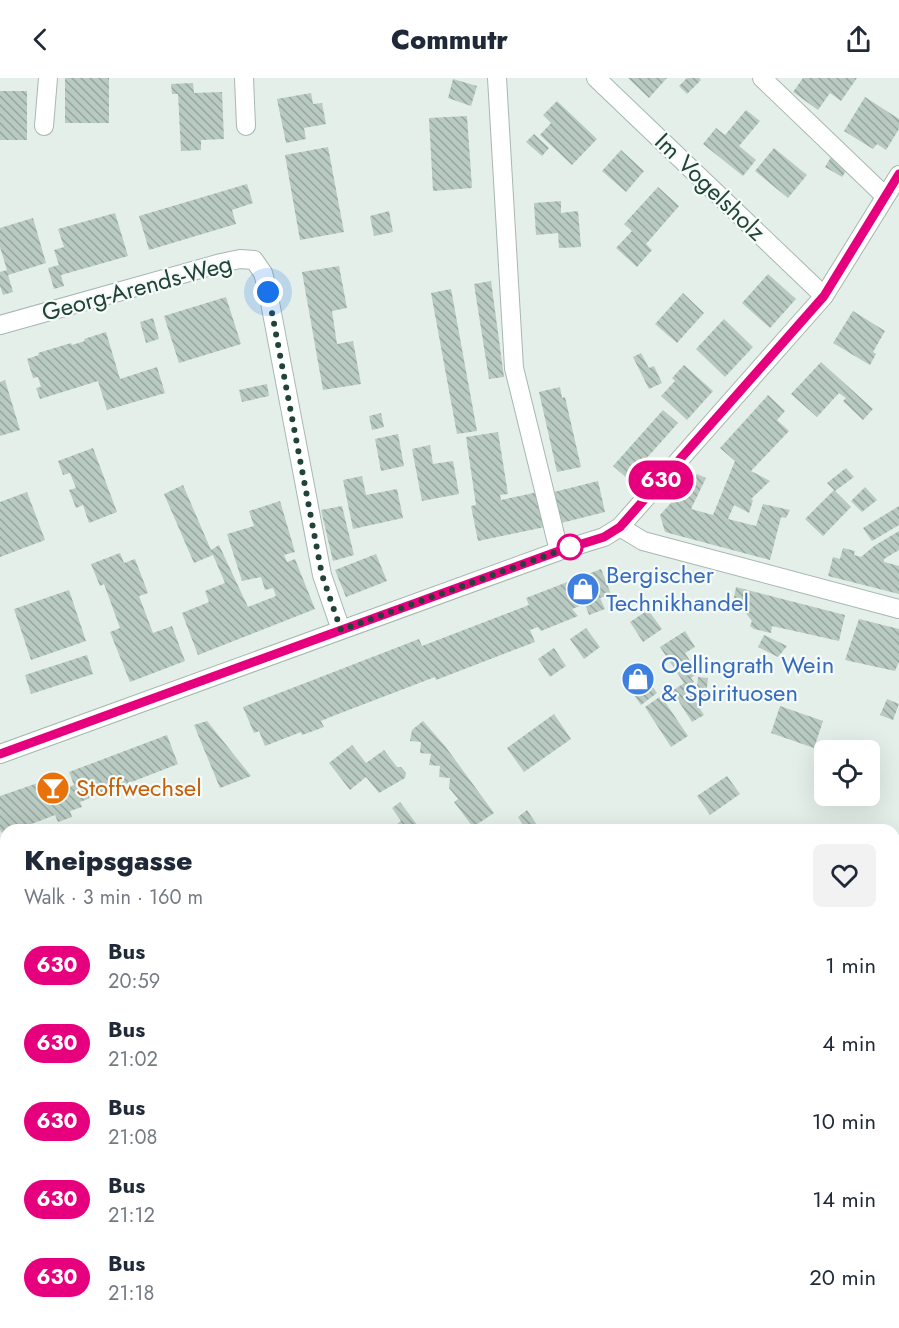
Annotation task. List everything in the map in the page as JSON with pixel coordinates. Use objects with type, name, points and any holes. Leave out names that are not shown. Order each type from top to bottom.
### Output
[{"type":"street","points":[[45,126],[48,78]]},
{"type":"street","points":[[244,78],[246,126]]},
{"type":"street","points":[[497,78],[514,368],[559,551]]},
{"type":"street","name":"Im Vogelsholz","points":[[596,78],[824,296]]},
{"type":"street","points":[[762,78],[885,196]]},
{"type":"street","points":[[0,754],[559,551],[604,537],[620,527],[824,296],[899,174]]},
{"type":"street","name":"Georg-Arends-Weg","points":[[0,325],[221,263],[240,259],[254,260],[263,273],[268,292],[322,575],[341,630]]},
{"type":"street","points":[[620,527],[643,541],[899,609]]},
{"type":"building","points":[[65,78],[109,78],[109,123],[65,123]]},
{"type":"building","points":[[628,78],[667,78],[649,98]]},
{"type":"building","points":[[687,78],[701,80],[687,94],[679,86]]},
{"type":"building","points":[[803,78],[857,78],[841,101],[830,93],[818,110],[793,92]]},
{"type":"building","points":[[453,79],[477,86],[471,106],[448,98]]},
{"type":"building","points":[[193,83],[194,93],[222,92],[224,139],[201,140],[201,150],[181,151],[178,94],[172,94],[171,84]]},
{"type":"building","points":[[0,91],[27,91],[27,140],[0,140]]},
{"type":"building","points":[[311,93],[313,104],[322,103],[326,124],[304,128],[306,139],[286,143],[277,99]]},
{"type":"building","points":[[865,97],[899,119],[899,129],[886,150],[877,144],[873,149],[844,131]]},
{"type":"building","points":[[557,101],[597,139],[572,165],[540,135],[551,123],[543,115]]},
{"type":"building","points":[[746,110],[760,121],[739,146],[756,160],[743,176],[703,144],[716,128],[725,135]]},
{"type":"building","points":[[467,116],[472,188],[433,191],[429,118]]},
{"type":"building","points":[[534,134],[549,148],[542,156],[526,142]]},
{"type":"building","points":[[328,147],[344,232],[300,240],[285,155]]},
{"type":"building","points":[[774,148],[807,175],[788,198],[755,171]]},
{"type":"building","points":[[621,150],[644,171],[626,192],[602,171]]},
{"type":"building","points":[[831,157],[848,168],[842,177],[825,167]]},
{"type":"building","points":[[247,184],[253,203],[232,210],[236,224],[149,250],[139,216]]},
{"type":"building","points":[[658,187],[679,206],[646,244],[652,250],[637,267],[616,248],[632,231],[624,224]]},
{"type":"building","points":[[561,201],[561,213],[578,211],[581,247],[559,248],[558,233],[536,235],[534,203]]},
{"type":"building","points":[[389,211],[393,232],[374,236],[370,216]]},
{"type":"building","points":[[115,213],[128,256],[61,275],[64,286],[54,289],[48,268],[59,265],[54,250],[64,247],[58,229]]},
{"type":"building","points":[[33,218],[46,263],[8,275],[13,292],[3,295],[0,286],[0,272],[7,270],[0,247],[0,228]]},
{"type":"building","points":[[339,266],[347,308],[332,311],[337,344],[353,341],[361,384],[323,390],[302,272]]},
{"type":"building","points":[[768,274],[796,299],[770,328],[742,303]]},
{"type":"building","points":[[491,281],[504,377],[489,379],[474,284]]},
{"type":"building","points":[[451,289],[477,431],[457,434],[431,293]]},
{"type":"building","points":[[683,293],[704,313],[677,343],[655,324]]},
{"type":"building","points":[[226,297],[241,344],[179,363],[164,316]]},
{"type":"building","points":[[853,311],[885,331],[873,352],[876,354],[870,365],[833,343]]},
{"type":"building","points":[[153,318],[159,339],[146,343],[140,322]]},
{"type":"building","points":[[724,319],[753,347],[725,377],[696,349]]},
{"type":"building","points":[[106,332],[120,379],[157,367],[165,393],[107,410],[98,381],[40,399],[36,388],[41,387],[38,377],[33,378],[27,359],[39,355],[38,353],[85,341],[84,339]]},
{"type":"building","points":[[641,353],[649,368],[654,366],[662,383],[649,389],[633,357]]},
{"type":"building","points":[[821,362],[873,409],[863,420],[843,401],[846,398],[839,393],[817,417],[791,394]]},
{"type":"building","points":[[684,365],[713,391],[687,420],[661,396],[675,381],[672,378]]},
{"type":"building","points":[[5,380],[20,430],[0,436],[0,382]]},
{"type":"building","points":[[267,384],[269,396],[242,402],[239,390]]},
{"type":"building","points":[[560,387],[562,398],[565,397],[581,467],[557,472],[539,392]]},
{"type":"building","points":[[768,395],[785,411],[777,420],[789,431],[751,471],[770,481],[751,499],[753,500],[749,513],[734,505],[728,519],[756,526],[763,504],[790,510],[786,518],[781,517],[770,560],[665,532],[660,515],[697,474],[706,478],[691,509],[713,515],[735,461],[720,448]]},
{"type":"building","points":[[663,410],[678,423],[628,479],[613,466]]},
{"type":"building","points":[[381,413],[384,427],[372,430],[369,416]]},
{"type":"building","points":[[498,432],[508,494],[500,495],[501,500],[538,492],[545,527],[478,541],[471,506],[476,505],[466,437]]},
{"type":"building","points":[[398,434],[404,466],[381,471],[375,439]]},
{"type":"building","points":[[430,445],[433,464],[453,461],[459,494],[422,501],[412,449]]},
{"type":"building","points":[[93,448],[117,512],[89,523],[83,505],[76,508],[69,490],[76,488],[70,473],[63,475],[58,461]]},
{"type":"building","points":[[846,468],[854,477],[835,491],[827,483]]},
{"type":"building","points":[[362,476],[366,495],[397,489],[403,518],[353,529],[343,480]]},
{"type":"building","points":[[598,481],[605,512],[557,524],[550,493]]},
{"type":"building","points":[[183,485],[211,550],[219,545],[248,607],[276,596],[273,588],[265,590],[261,577],[242,581],[227,534],[254,526],[249,511],[280,501],[295,552],[284,555],[287,562],[295,559],[315,609],[198,655],[182,613],[209,602],[205,591],[225,583],[213,555],[194,563],[164,494]]},
{"type":"building","points":[[865,487],[877,500],[862,512],[851,501]]},
{"type":"building","points":[[834,490],[851,507],[823,536],[805,519]]},
{"type":"building","points":[[27,492],[45,540],[0,557],[0,502]]},
{"type":"building","points":[[342,506],[354,555],[333,561],[321,510]]},
{"type":"building","points":[[899,506],[899,525],[872,541],[863,528]]},
{"type":"building","points":[[899,531],[899,550],[884,559],[884,562],[899,566],[899,594],[828,576],[833,557],[840,559],[843,548],[855,551],[854,555],[861,557]]},
{"type":"building","points":[[120,553],[124,563],[135,559],[148,593],[139,596],[153,633],[172,626],[185,661],[130,682],[110,632],[120,628],[104,584],[100,586],[91,564]]},
{"type":"building","points":[[376,554],[387,581],[346,597],[335,570]]},
{"type":"building","points":[[601,569],[611,594],[600,598],[605,609],[589,615],[585,604],[572,609],[578,616],[541,631],[538,627],[530,630],[535,642],[333,716],[321,721],[324,727],[302,735],[301,732],[265,746],[259,731],[254,733],[243,707],[419,639],[422,646],[529,605],[526,598]]},
{"type":"building","points":[[736,587],[845,615],[839,641],[772,626],[771,633],[754,629],[750,626],[752,621],[734,598]]},
{"type":"building","points":[[69,590],[86,641],[31,660],[14,609]]},
{"type":"building","points":[[648,610],[662,629],[643,642],[630,622]]},
{"type":"building","points":[[859,619],[899,629],[899,662],[895,671],[845,660]]},
{"type":"building","points":[[586,628],[600,647],[584,659],[570,639]]},
{"type":"building","points":[[685,631],[695,647],[685,653],[698,673],[691,678],[694,682],[686,687],[704,715],[692,722],[672,691],[684,683],[660,647]]},
{"type":"building","points":[[764,635],[787,646],[778,657],[758,647]]},
{"type":"building","points":[[554,648],[566,666],[550,677],[538,659]]},
{"type":"building","points":[[87,655],[93,674],[31,694],[25,675]]},
{"type":"building","points":[[640,669],[657,693],[641,705],[624,681]]},
{"type":"building","points":[[698,677],[708,678],[706,696],[696,695]]},
{"type":"building","points":[[661,696],[688,736],[671,747],[645,707]]},
{"type":"building","points":[[887,699],[899,704],[893,720],[880,715]]},
{"type":"building","points":[[780,706],[823,721],[817,740],[814,740],[814,748],[771,733]]},
{"type":"building","points":[[554,714],[571,739],[524,772],[507,748]]},
{"type":"building","points":[[207,721],[251,776],[220,788],[194,725]]},
{"type":"building","points":[[423,721],[445,746],[494,813],[478,824],[471,824],[454,802],[458,799],[449,788],[450,778],[439,777],[440,766],[429,765],[431,754],[420,753],[421,742],[410,741],[412,730]]},
{"type":"building","points":[[167,735],[178,764],[80,802],[82,807],[70,811],[72,817],[58,822],[55,815],[32,824],[0,824],[0,796],[58,776],[62,789],[74,785],[69,772]]},
{"type":"building","points":[[352,745],[366,763],[384,750],[397,767],[401,767],[406,773],[405,778],[379,793],[366,777],[350,790],[329,763]]},
{"type":"building","points":[[727,776],[740,794],[710,815],[697,796]]},
{"type":"building","points":[[400,802],[416,824],[397,824],[401,821],[392,808]]},
{"type":"building","points":[[527,810],[536,824],[522,824],[518,817]]},
{"type":"bus line","name":"630","points":[[0,754],[559,551],[604,537],[620,527],[764,367],[824,296],[899,174]]},
{"type":"place","name":"Bergischer Technikhandel","points":[[583,589]]},
{"type":"place","name":"Oellingrath Wein & Spirituosen","points":[[638,679]]},
{"type":"place","name":"Stoffwechsel","points":[[53,788]]},
{"type":"route","points":[[268,292],[322,575],[341,630],[570,547]]}]
